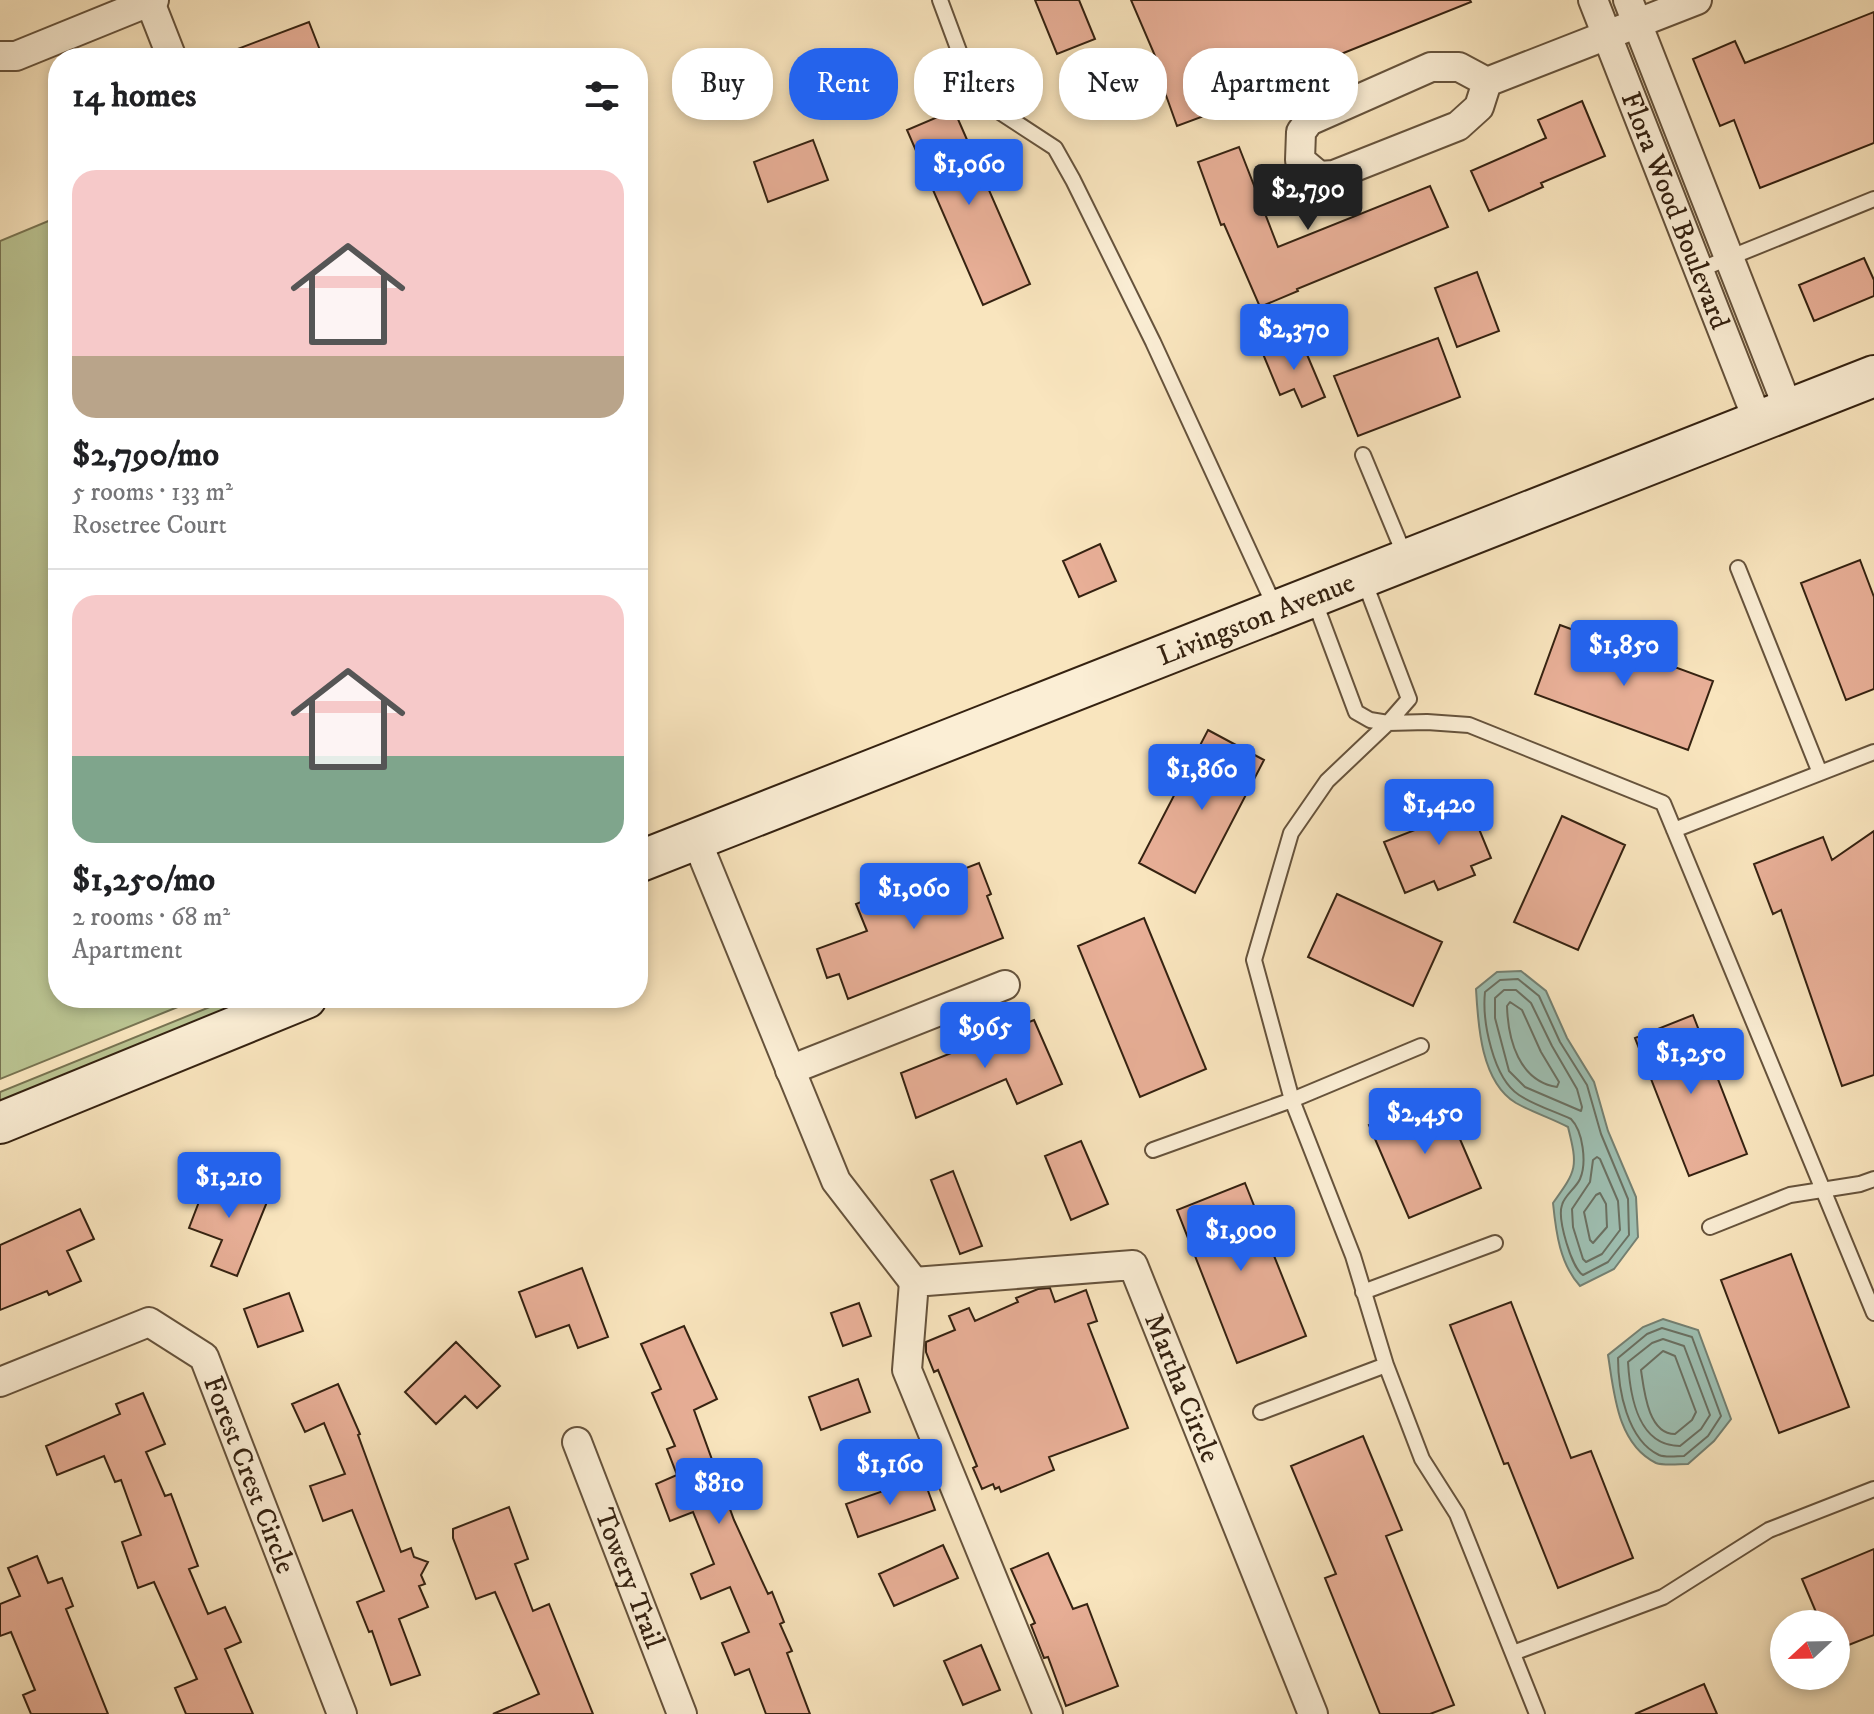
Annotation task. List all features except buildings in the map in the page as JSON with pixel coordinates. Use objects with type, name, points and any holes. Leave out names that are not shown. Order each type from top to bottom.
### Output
[{"type":"street","name":"Flora Wood Boulevard","points":[[1593,0],[1699,270],[1773,415]]},
{"type":"street","points":[[1487,82],[1479,107],[1458,126],[1334,175],[1319,176],[1300,160],[1301,132],[1309,121],[1431,67],[1459,67],[1487,82],[1607,36],[1633,12],[1697,0]]},
{"type":"street","points":[[0,56],[16,56],[152,1],[168,48]]},
{"type":"street","name":"Flora Wood Boulevard","points":[[1633,12],[1730,258],[1773,415]]},
{"type":"street","name":"Livingston Avenue","points":[[648,858],[1874,376]]},
{"type":"street","points":[[696,839],[836,1181],[914,1282],[907,1370],[1048,1714]]},
{"type":"street","points":[[790,1070],[1005,985]]},
{"type":"street","points":[[0,1123],[282,1008]]},
{"type":"street","name":"Martha Circle","points":[[914,1282],[1133,1265],[1313,1714]]},
{"type":"street","name":"Forest Crest Circle","points":[[0,1382],[149,1322],[204,1357],[342,1714]]},
{"type":"street","name":"Towery Trail","points":[[577,1442],[682,1714]]},
{"type":"lane","points":[[940,0],[969,78],[986,103],[1055,148],[1153,342],[1356,712],[1370,720],[1388,723],[1469,725],[1663,803],[1874,1313]]},
{"type":"lane","points":[[1699,270],[1874,199]]},
{"type":"lane","points":[[1363,455],[1407,560]]},
{"type":"lane","points":[[1738,568],[1820,773]]},
{"type":"lane","points":[[1363,577],[1409,699],[1327,781],[1291,833],[1254,960],[1292,1100],[1353,1256],[1386,1365],[1422,1459],[1457,1514],[1537,1714]]},
{"type":"lane","points":[[1674,830],[1874,752]]},
{"type":"lane","points":[[1153,1150],[1292,1100],[1421,1046]]},
{"type":"lane","points":[[1710,1227],[1790,1195],[1874,1179]]},
{"type":"lane","points":[[1363,1292],[1495,1243]]},
{"type":"lane","points":[[1261,1412],[1386,1365]]},
{"type":"lane","points":[[1513,1653],[1663,1597],[1769,1530],[1874,1489]]},
{"type":"green space","points":[[48,221],[48,1008],[175,1008],[0,1079],[0,241]]},
{"type":"green space","points":[[207,1008],[243,1008],[0,1107],[0,1092]]},
{"type":"water","points":[[1521,971],[1546,991],[1567,1038],[1594,1082],[1608,1131],[1636,1197],[1638,1237],[1614,1269],[1580,1286],[1563,1258],[1553,1203],[1573,1168],[1568,1127],[1516,1103],[1504,1094],[1488,1067],[1480,1035],[1476,989],[1497,972]]},
{"type":"water","points":[[1663,1319],[1698,1330],[1731,1419],[1714,1441],[1688,1464],[1659,1464],[1643,1454],[1625,1430],[1613,1385],[1608,1355],[1643,1327]]}]
